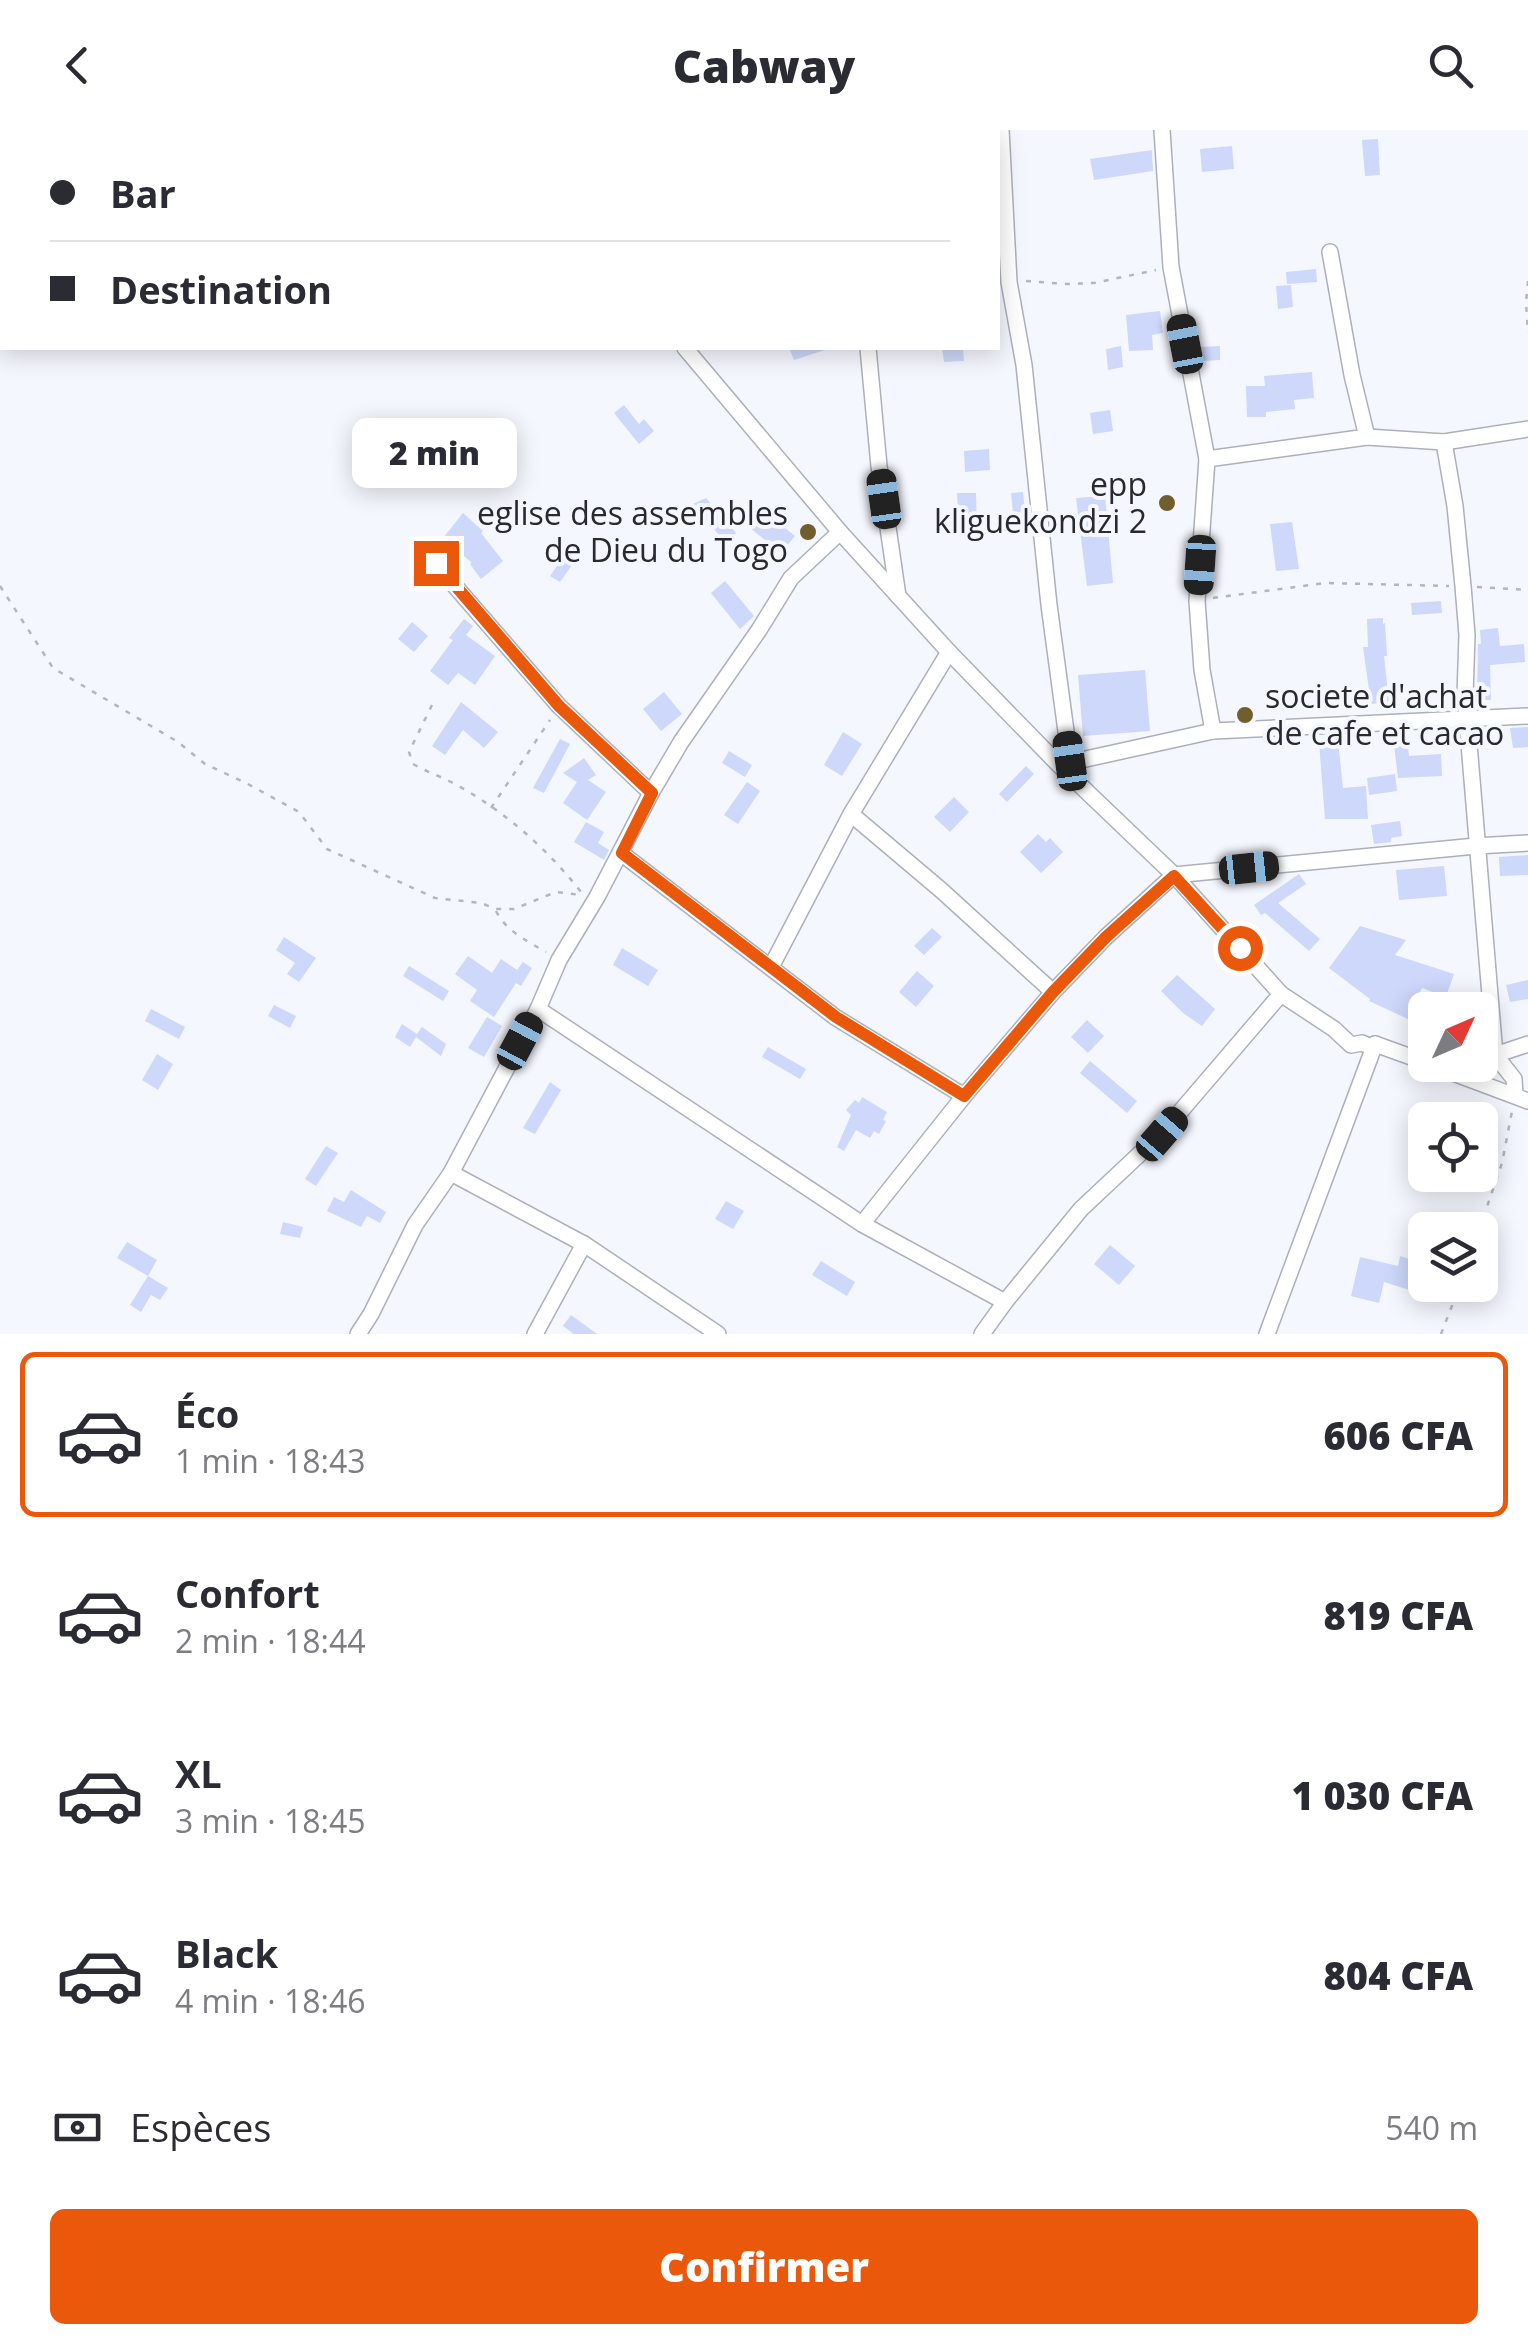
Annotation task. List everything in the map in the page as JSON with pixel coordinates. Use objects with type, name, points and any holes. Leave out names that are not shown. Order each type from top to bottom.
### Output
[{"type":"street","points":[[1000,130],[1004,284],[1024,365],[1065,763]]},
{"type":"street","points":[[1162,130],[1171,266],[1207,459],[1197,600],[1202,670],[1213,730]]},
{"type":"street","points":[[1330,252],[1367,437]]},
{"type":"street","points":[[686,350],[898,596],[1174,876],[1281,994],[1350,1045],[1375,1044],[1408,1056]]},
{"type":"street","points":[[868,350],[879,466],[898,596]]},
{"type":"street","points":[[1207,459],[1367,437],[1444,442],[1528,429]]},
{"type":"street","points":[[1444,442],[1463,586],[1465,696],[1490,992]]},
{"type":"street","points":[[358,1334],[415,1226],[451,1174],[538,1009],[559,960],[681,742],[791,578],[840,532]]},
{"type":"street","points":[[436,563],[559,706],[652,793]]},
{"type":"street","points":[[771,966],[851,814],[950,652]]},
{"type":"street","points":[[1065,763],[1213,730],[1528,716]]},
{"type":"street","points":[[851,814],[1053,992]]},
{"type":"street","points":[[862,1224],[1053,992],[1106,937],[1174,876],[1528,843]]},
{"type":"street","points":[[622,853],[836,1017],[964,1096]]},
{"type":"street","points":[[982,1334],[1081,1209],[1162,1134],[1281,994]]},
{"type":"street","points":[[538,1009],[862,1224],[1005,1302]]},
{"type":"street","points":[[1267,1334],[1375,1044]]},
{"type":"street","points":[[1498,1054],[1528,1044]]},
{"type":"street","points":[[1498,1058],[1521,1088]]},
{"type":"street","points":[[451,1174],[584,1244],[718,1334]]},
{"type":"street","points":[[534,1334],[584,1244]]},
{"type":"path","points":[[1004,284],[1035,280],[1094,283],[1171,266]]},
{"type":"path","points":[[1528,280],[1528,333]]},
{"type":"path","points":[[1197,600],[1324,583],[1528,590]]},
{"type":"path","points":[[0,586],[53,668],[178,742],[205,764],[299,812],[327,849],[436,898],[481,903],[496,909],[514,908],[556,892],[583,895],[559,864],[532,839],[450,781],[414,764],[409,752],[432,705]]},
{"type":"path","points":[[491,808],[559,706]]},
{"type":"path","points":[[496,909],[499,918],[518,936],[559,960]]},
{"type":"path","points":[[1485,1212],[1521,1088]]},
{"type":"path","points":[[1441,1334],[1453,1302]]},
{"type":"building","points":[[1378,139],[1380,175],[1365,176],[1362,140]]},
{"type":"building","points":[[1232,146],[1234,169],[1202,172],[1200,149]]},
{"type":"building","points":[[1152,150],[1153,171],[1094,180],[1090,159]]},
{"type":"building","points":[[1316,269],[1317,282],[1287,284],[1286,272]]},
{"type":"building","points":[[1291,285],[1293,307],[1278,309],[1276,286]]},
{"type":"building","points":[[1160,311],[1163,333],[1152,335],[1153,350],[1129,351],[1126,315]]},
{"type":"building","points":[[1121,346],[1123,367],[1108,370],[1106,349]]},
{"type":"building","points":[[1220,346],[1220,360],[1201,361],[1200,347]]},
{"type":"building","points":[[790,350],[825,350],[794,360]]},
{"type":"building","points":[[942,350],[963,350],[964,361],[944,362]]},
{"type":"building","points":[[1312,372],[1314,398],[1294,400],[1295,409],[1266,412],[1266,417],[1247,417],[1246,386],[1265,386],[1264,376]]},
{"type":"building","points":[[624,405],[639,424],[644,419],[654,431],[639,444],[614,413]]},
{"type":"building","points":[[1110,410],[1113,431],[1093,434],[1090,413]]},
{"type":"building","points":[[989,449],[990,470],[965,472],[964,451]]},
{"type":"building","points":[[1023,492],[1025,512],[1013,513],[1011,493]]},
{"type":"building","points":[[957,493],[976,493],[977,536],[959,536]]},
{"type":"building","points":[[1105,496],[1113,583],[1087,586],[1076,498]]},
{"type":"building","points":[[706,498],[736,533],[725,542],[693,504]]},
{"type":"building","points":[[757,505],[795,536],[781,553],[744,523]]},
{"type":"building","points":[[463,513],[483,531],[503,561],[481,579],[472,563],[443,538]]},
{"type":"building","points":[[1292,522],[1299,569],[1276,571],[1270,524]]},
{"type":"building","points":[[572,544],[582,551],[560,582],[550,576]]},
{"type":"building","points":[[725,581],[754,616],[740,629],[711,593]]},
{"type":"building","points":[[1441,601],[1442,613],[1412,615],[1411,603]]},
{"type":"building","points":[[1383,618],[1389,702],[1371,704],[1363,647],[1368,647],[1367,619]]},
{"type":"building","points":[[464,619],[473,626],[466,635],[495,656],[475,685],[458,673],[448,685],[430,671]]},
{"type":"building","points":[[412,622],[428,636],[414,652],[398,639]]},
{"type":"building","points":[[1498,628],[1500,646],[1524,644],[1525,662],[1490,665],[1491,700],[1477,700],[1480,630]]},
{"type":"building","points":[[1145,670],[1150,731],[1083,736],[1078,675]]},
{"type":"building","points":[[664,692],[682,714],[661,731],[643,709]]},
{"type":"building","points":[[461,702],[498,732],[484,748],[463,730],[445,755],[432,746]]},
{"type":"building","points":[[1528,727],[1528,747],[1513,748],[1510,728]]},
{"type":"building","points":[[843,732],[862,744],[842,776],[824,765]]},
{"type":"building","points":[[1407,736],[1409,756],[1441,754],[1442,776],[1398,778],[1393,737]]},
{"type":"building","points":[[560,739],[570,744],[544,793],[533,788]]},
{"type":"building","points":[[1338,741],[1343,788],[1366,786],[1368,819],[1325,819],[1319,742]]},
{"type":"building","points":[[729,751],[752,765],[745,777],[722,763]]},
{"type":"building","points":[[584,758],[596,775],[588,780],[606,792],[587,820],[563,803],[577,782],[563,773]]},
{"type":"building","points":[[1026,766],[1034,774],[1007,802],[999,794]]},
{"type":"building","points":[[1395,774],[1397,791],[1369,795],[1367,778]]},
{"type":"building","points":[[747,782],[760,791],[738,824],[724,815]]},
{"type":"building","points":[[954,797],[969,812],[950,832],[934,817]]},
{"type":"building","points":[[1400,821],[1402,836],[1374,844],[1371,825]]},
{"type":"building","points":[[586,822],[604,832],[598,843],[609,850],[604,860],[574,842]]},
{"type":"building","points":[[1038,834],[1046,842],[1050,838],[1063,852],[1041,873],[1020,852]]},
{"type":"building","points":[[1528,855],[1528,875],[1500,876],[1499,857]]},
{"type":"building","points":[[1444,866],[1447,896],[1399,900],[1396,870]]},
{"type":"building","points":[[1299,874],[1306,884],[1278,903],[1320,939],[1309,951],[1265,913],[1261,915],[1254,905]]},
{"type":"building","points":[[1360,926],[1406,940],[1395,955],[1454,974],[1448,992],[1422,988],[1420,992],[1408,992],[1408,1019],[1369,1001],[1329,968]]},
{"type":"building","points":[[932,928],[942,937],[924,955],[914,946]]},
{"type":"building","points":[[284,937],[316,958],[299,982],[287,974],[295,963],[276,950]]},
{"type":"building","points":[[622,948],[658,970],[648,986],[613,965]]},
{"type":"building","points":[[468,956],[492,973],[501,959],[517,970],[523,962],[532,968],[521,986],[516,983],[494,1017],[470,1001],[477,990],[455,974]]},
{"type":"building","points":[[409,966],[449,991],[443,1001],[403,976]]},
{"type":"building","points":[[917,971],[934,986],[916,1007],[899,992]]},
{"type":"building","points":[[1177,975],[1215,1009],[1202,1026],[1161,991]]},
{"type":"building","points":[[1528,980],[1528,999],[1510,1002],[1506,985]]},
{"type":"building","points":[[274,1005],[296,1016],[290,1028],[268,1016]]},
{"type":"building","points":[[151,1009],[185,1027],[179,1039],[145,1021]]},
{"type":"building","points":[[487,1017],[502,1026],[484,1057],[468,1048]]},
{"type":"building","points":[[1087,1020],[1104,1036],[1088,1053],[1071,1037]]},
{"type":"building","points":[[402,1024],[417,1034],[422,1027],[446,1044],[441,1056],[416,1037],[410,1047],[395,1037]]},
{"type":"building","points":[[768,1047],[806,1069],[800,1079],[762,1057]]},
{"type":"building","points":[[157,1054],[173,1064],[158,1090],[142,1080]]},
{"type":"building","points":[[1090,1061],[1137,1101],[1127,1113],[1080,1073]]},
{"type":"building","points":[[550,1082],[561,1090],[535,1134],[523,1128]]},
{"type":"building","points":[[862,1097],[887,1112],[883,1120],[886,1121],[879,1134],[874,1131],[870,1138],[856,1130],[844,1151],[837,1147],[851,1115],[846,1110]]},
{"type":"building","points":[[326,1146],[338,1153],[316,1186],[305,1179]]},
{"type":"building","points":[[351,1190],[386,1212],[380,1223],[367,1216],[361,1227],[327,1211],[334,1197],[344,1202]]},
{"type":"building","points":[[726,1201],[744,1211],[733,1229],[715,1219]]},
{"type":"building","points":[[283,1222],[303,1227],[300,1238],[280,1234]]},
{"type":"building","points":[[127,1242],[157,1260],[148,1276],[117,1258]]},
{"type":"building","points":[[1110,1245],[1135,1266],[1119,1285],[1094,1264]]},
{"type":"building","points":[[1400,1256],[1408,1259],[1408,1290],[1384,1282],[1379,1303],[1351,1296],[1360,1257],[1398,1266]]},
{"type":"building","points":[[821,1261],[855,1282],[847,1296],[812,1275]]},
{"type":"building","points":[[148,1276],[168,1288],[160,1300],[151,1295],[141,1312],[130,1305]]},
{"type":"building","points":[[571,1315],[597,1334],[574,1334],[563,1326]]},
{"type":"place","name":"epp kliguekondzi 2","points":[[1167,503]]},
{"type":"place","name":"eglise des assembles de Dieu du Togo","points":[[808,532]]},
{"type":"place","name":"societe d'achat de cafe et cacao","points":[[1245,715]]},
{"type":"route","points":[[436,563],[559,706],[652,793],[622,853],[836,1017],[964,1096],[1053,992],[1106,937],[1174,876],[1240,948]]}]
